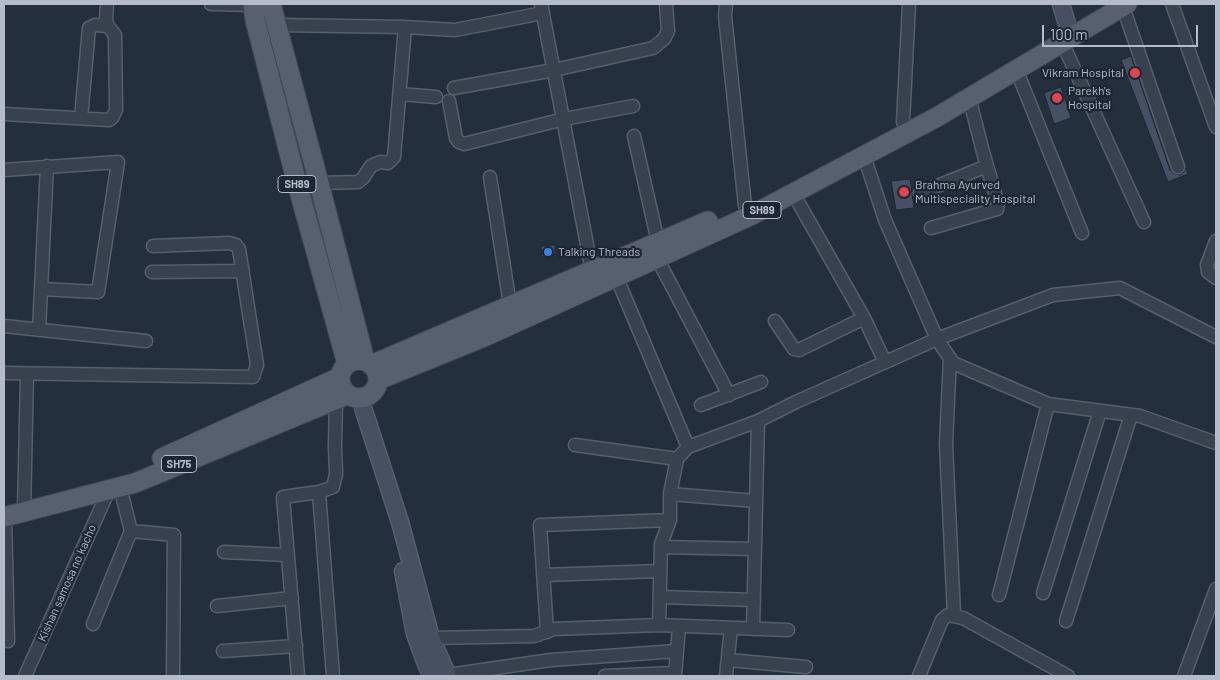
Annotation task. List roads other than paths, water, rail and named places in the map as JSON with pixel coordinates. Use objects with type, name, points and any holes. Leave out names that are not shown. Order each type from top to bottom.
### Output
[{"type":"main road","name":"SH89","points":[[259,4],[277,26],[308,149],[319,183],[360,369]]},
{"type":"main road","name":"SH89","points":[[259,4],[255,20],[296,180],[360,369]]},
{"type":"main road","name":"SH89","points":[[360,369],[592,270],[658,250],[752,215],[937,117],[1016,69],[1101,4]]},
{"type":"main road","name":"SH89","points":[[360,369],[484,337],[616,276],[658,250],[804,177],[1014,59],[1064,33],[1125,5]]},
{"type":"main road","points":[[360,369],[374,390],[366,397],[349,397],[340,384],[360,369]]},
{"type":"main road","name":"SH75","points":[[4,513],[131,472],[360,369]]},
{"type":"main road","name":"SH75","points":[[25,507],[115,489],[135,483],[349,397]]},
{"type":"street","points":[[4,114],[109,120],[112,118],[116,110],[115,35],[106,20],[107,4]]},
{"type":"street","points":[[211,4],[259,4]]},
{"type":"street","points":[[454,88],[554,70],[653,48],[664,39],[668,31],[666,4]]},
{"type":"street","points":[[726,4],[725,16],[745,206]]},
{"type":"street","points":[[903,122],[909,4]]},
{"type":"street","points":[[1061,4],[1064,33],[1144,222]]},
{"type":"street","points":[[1172,4],[1216,127]]},
{"type":"street","points":[[1125,5],[1178,167]]},
{"type":"street","points":[[277,26],[406,27],[455,30],[542,8],[592,270]]},
{"type":"street","points":[[81,118],[89,28],[95,25],[108,26]]},
{"type":"street","points":[[296,180],[319,183],[358,182],[375,163],[390,162],[394,157],[406,27]]},
{"type":"street","points":[[1016,69],[1082,233]]},
{"type":"street","points":[[400,94],[443,99],[456,138],[464,144],[564,119],[633,106]]},
{"type":"street","points":[[931,228],[997,209],[998,204],[969,97]]},
{"type":"street","points":[[634,136],[658,250],[729,395]]},
{"type":"street","points":[[864,156],[884,220],[938,339],[953,363],[1048,404],[1140,416],[1216,443]]},
{"type":"street","points":[[4,170],[118,162],[98,292],[41,289]]},
{"type":"street","points":[[40,330],[47,166]]},
{"type":"street","points":[[920,193],[987,166]]},
{"type":"street","points":[[490,177],[510,305]]},
{"type":"street","points":[[793,194],[864,318],[885,362]]},
{"type":"street","points":[[1216,241],[1207,265],[1208,272],[1216,278]]},
{"type":"street","points":[[4,373],[253,377],[257,365],[243,271],[239,249],[236,245],[229,243],[152,246]]},
{"type":"street","points":[[152,272],[243,271]]},
{"type":"street","points":[[616,276],[688,447]]},
{"type":"street","points":[[659,625],[661,547],[670,520],[670,494],[677,459],[688,447],[758,421],[796,402],[938,339],[1053,295],[1120,288],[1216,338]]},
{"type":"street","points":[[775,321],[794,349],[798,350],[804,349],[864,318]]},
{"type":"street","points":[[4,326],[146,341]]},
{"type":"street","points":[[950,358],[946,444],[954,615]]},
{"type":"street","points":[[25,507],[28,374]]},
{"type":"street","points":[[702,405],[761,382]]},
{"type":"street","points":[[298,676],[283,497],[319,492],[333,487],[336,474],[335,447],[349,397]]},
{"type":"street","points":[[349,397],[364,411],[400,522],[443,676]]},
{"type":"street","points":[[349,397],[398,549],[415,634],[443,676]]},
{"type":"street","points":[[999,595],[1048,404]]},
{"type":"street","points":[[1043,593],[1100,411]]},
{"type":"street","points":[[1066,621],[1131,415]]},
{"type":"street","points":[[753,628],[758,421]]},
{"type":"street","points":[[574,445],[677,459]]},
{"type":"street","points":[[93,624],[132,531],[115,489]]},
{"type":"street","name":"Kishan samosa no kacho","points":[[25,676],[115,489]]},
{"type":"street","points":[[319,492],[333,676]]},
{"type":"street","points":[[670,494],[756,501]]},
{"type":"street","points":[[4,513],[8,641]]},
{"type":"street","points":[[547,632],[540,525],[670,520]]},
{"type":"street","points":[[132,531],[174,535],[173,676]]},
{"type":"street","points":[[661,547],[755,549]]},
{"type":"street","points":[[224,552],[287,555]]},
{"type":"street","points":[[544,575],[660,571]]},
{"type":"street","points":[[1184,676],[1216,589]]},
{"type":"street","points":[[660,596],[754,600]]},
{"type":"street","points":[[217,606],[292,598]]},
{"type":"street","points":[[919,676],[942,620],[948,615],[963,618],[1068,676]]},
{"type":"street","points":[[431,638],[534,636],[554,629],[659,625],[788,630]]},
{"type":"street","points":[[605,676],[675,674],[679,626]]},
{"type":"street","points":[[726,676],[730,628]]},
{"type":"street","points":[[223,651],[296,646]]},
{"type":"street","points":[[443,676],[551,660],[677,651]]},
{"type":"street","points":[[728,660],[806,667]]},
{"type":"place","name":"Vikram Hospital","points":[[1135,73]]},
{"type":"place","name":"Parekh's Hospital","points":[[1057,98]]},
{"type":"place","name":"Brahma Ayurved Multispeciality Hospital","points":[[904,192]]},
{"type":"place","name":"Talking Threads","points":[[548,252]]}]
